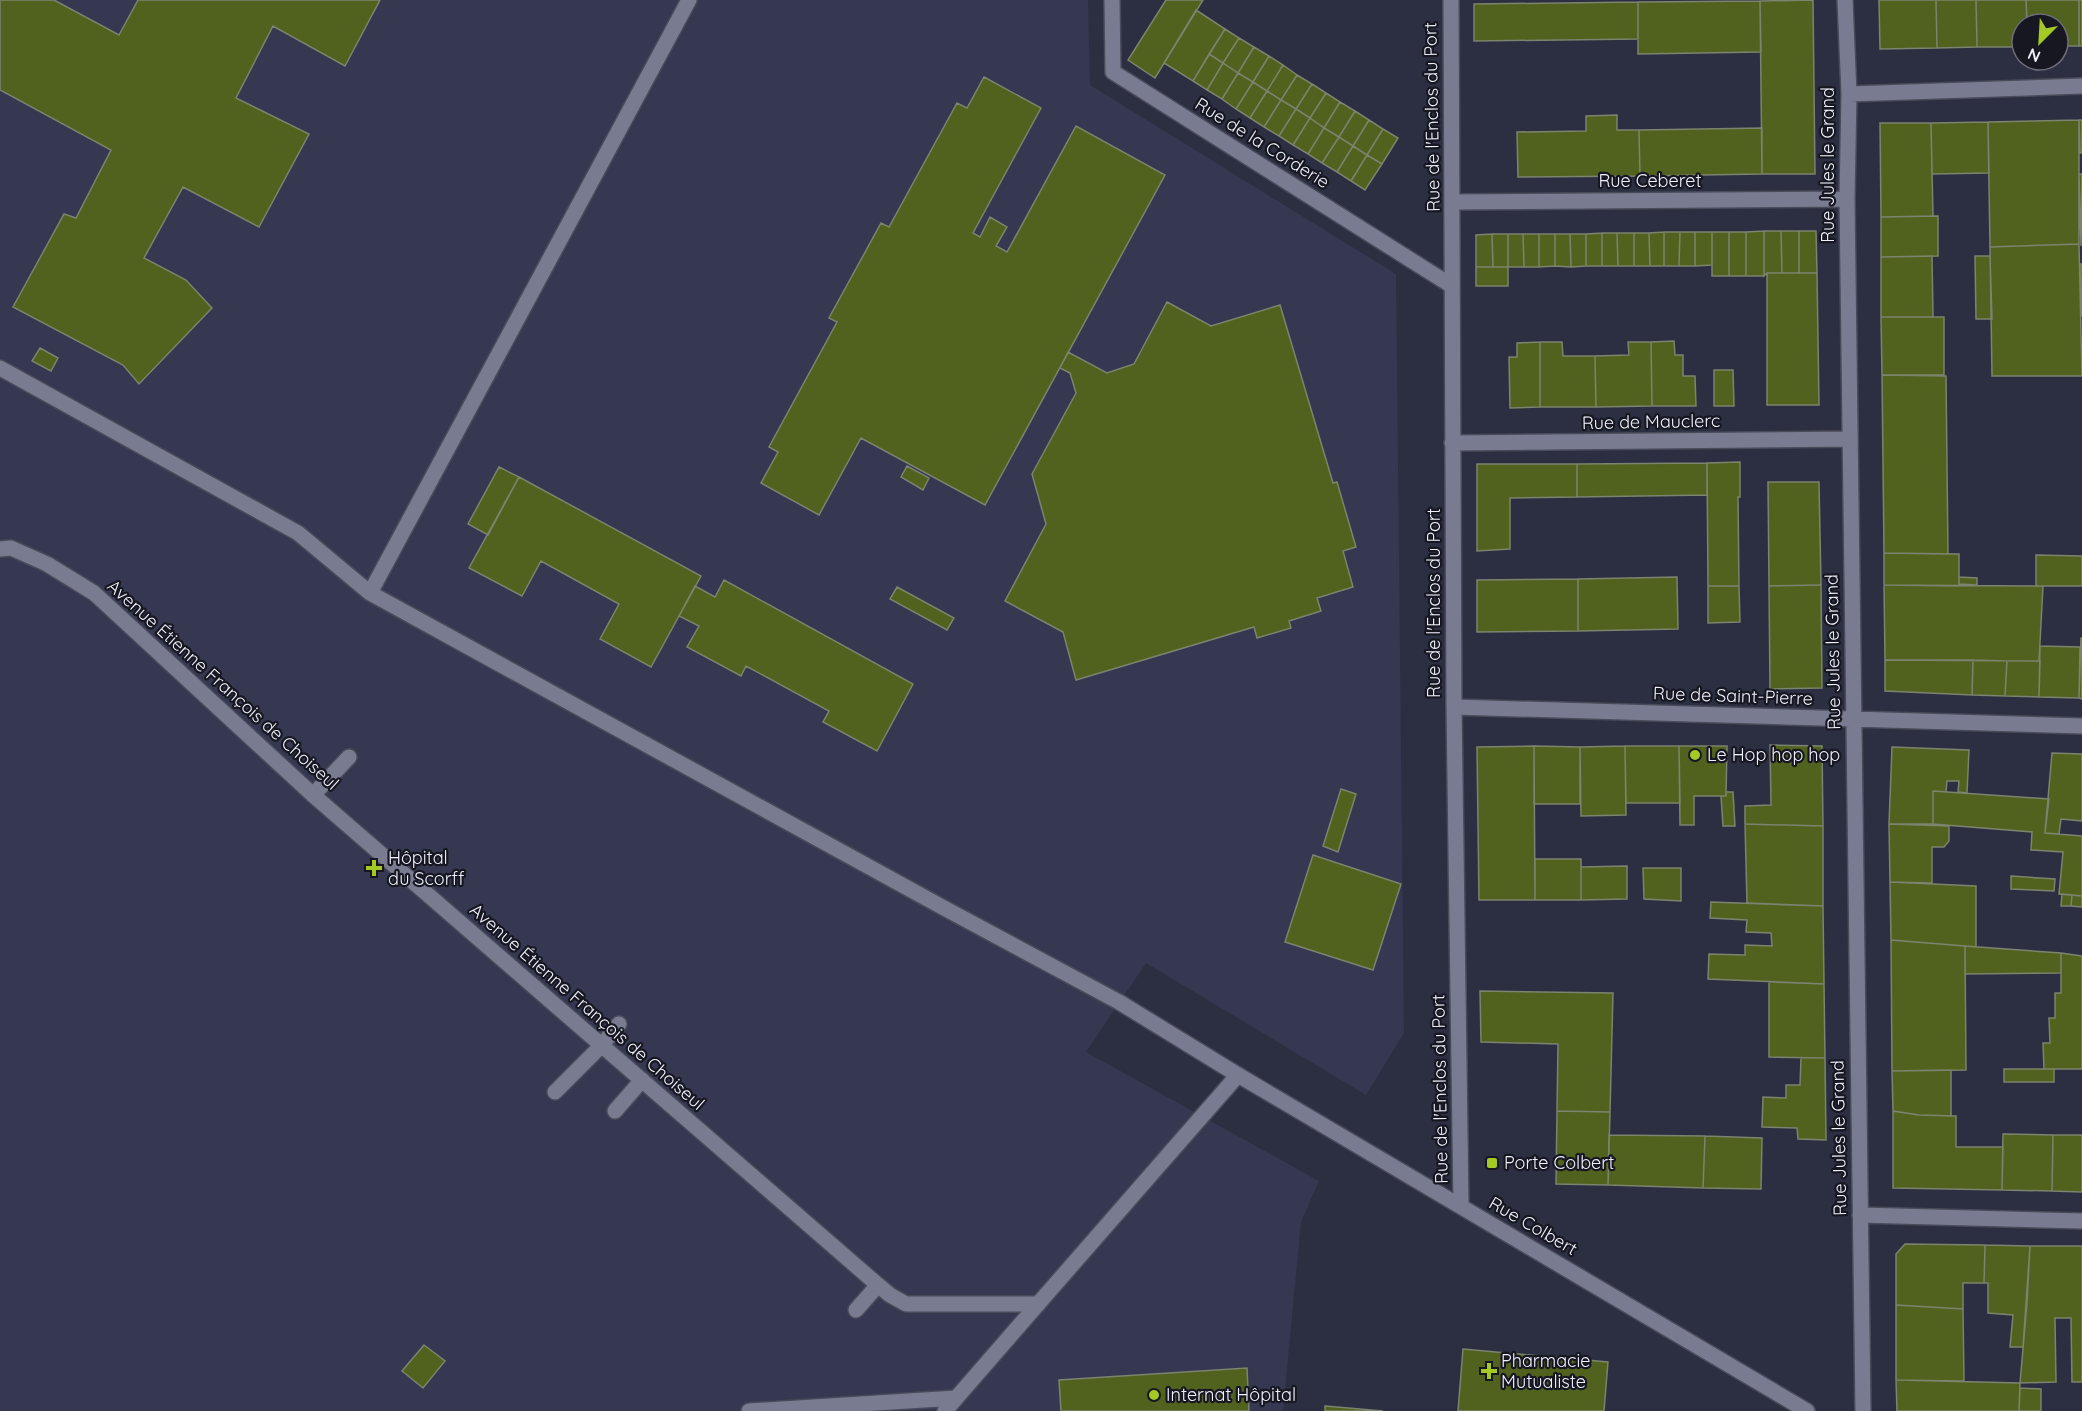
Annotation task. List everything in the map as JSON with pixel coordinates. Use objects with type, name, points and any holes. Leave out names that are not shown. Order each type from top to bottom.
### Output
[{"type":"street","points":[[370,593],[689,0]]},
{"type":"street","name":"Rue de la Corderie","points":[[1112,0],[1113,72],[1452,286]]},
{"type":"street","name":"Rue de l'Enclos du Port","points":[[1451,0],[1454,706],[1461,1206]]},
{"type":"street","name":"Rue Jules le Grand","points":[[1845,0],[1849,94],[1847,199],[1863,1411]]},
{"type":"street","points":[[1849,94],[2082,86]]},
{"type":"street","name":"Rue Ceberet","points":[[1453,202],[1847,199]]},
{"type":"street","name":"Rue Colbert","points":[[0,368],[298,533],[370,593],[1119,1002],[1807,1411]]},
{"type":"street","name":"Rue de Mauclerc","points":[[1452,443],[1850,439]]},
{"type":"street","name":"Avenue Étienne François de Choiseul","points":[[0,549],[10,548],[47,564],[94,593],[313,795],[890,1296],[906,1304],[1038,1304]]},
{"type":"street","name":"Rue de Saint-Pierre","points":[[1454,706],[2082,726]]},
{"type":"street","points":[[313,795],[349,757]]},
{"type":"street","points":[[555,1092],[601,1046],[619,1024]]},
{"type":"street","points":[[945,1411],[1239,1075]]},
{"type":"street","points":[[615,1111],[642,1080]]},
{"type":"street","points":[[1860,1215],[2082,1221]]},
{"type":"street","points":[[856,1310],[878,1285]]},
{"type":"street","points":[[749,1411],[956,1398]]},
{"type":"shaded area","points":[[0,0],[1088,0],[1090,85],[1396,274],[1404,1033],[1366,1095],[1146,963],[1086,1052],[1319,1181],[1301,1222],[1283,1411],[0,1411]]},
{"type":"building","points":[[0,0],[54,0],[119,35],[138,0],[380,0],[345,66],[273,26],[236,98],[309,134],[259,227],[183,187],[144,258],[186,280],[212,308],[139,384],[123,365],[13,307],[64,214],[76,218],[111,150],[0,90]]},
{"type":"building","points":[[1166,0],[1203,0],[1155,78],[1128,60]]},
{"type":"building","points":[[1813,0],[1815,174],[1762,174],[1760,1]]},
{"type":"building","points":[[1879,0],[1936,0],[1937,48],[1880,49]]},
{"type":"building","points":[[1936,0],[1976,0],[1977,47],[1937,48]]},
{"type":"building","points":[[1976,0],[2026,0],[2026,12],[2010,12],[2010,47],[1977,47]]},
{"type":"building","points":[[2026,0],[2079,0],[2079,46],[2070,46],[2070,12],[2026,12]]},
{"type":"building","points":[[2079,0],[2082,0],[2082,46],[2079,46]]},
{"type":"building","points":[[1760,1],[1761,52],[1638,54],[1638,2]]},
{"type":"building","points":[[1638,2],[1638,39],[1474,41],[1474,4]]},
{"type":"building","points":[[1196,10],[1225,29],[1193,81],[1164,63]]},
{"type":"building","points":[[1225,29],[1239,38],[1223,63],[1209,54]]},
{"type":"building","points":[[1239,38],[1254,47],[1238,73],[1223,63]]},
{"type":"building","points":[[1254,47],[1269,56],[1253,82],[1238,73]]},
{"type":"building","points":[[1209,54],[1223,63],[1207,90],[1193,81]]},
{"type":"building","points":[[1269,56],[1283,65],[1267,91],[1253,82]]},
{"type":"building","points":[[1223,63],[1238,73],[1222,99],[1207,90]]},
{"type":"building","points":[[1283,65],[1297,75],[1281,100],[1267,91]]},
{"type":"building","points":[[1238,73],[1253,82],[1236,109],[1222,99]]},
{"type":"building","points":[[1297,75],[1312,84],[1296,109],[1281,100]]},
{"type":"building","points":[[984,77],[1041,108],[973,233],[980,237],[990,217],[1007,227],[996,246],[1007,252],[1076,126],[1165,175],[985,505],[861,438],[819,515],[761,483],[778,452],[769,447],[837,322],[829,318],[881,223],[889,227],[957,103],[967,108]]},
{"type":"building","points":[[1253,82],[1267,91],[1250,118],[1236,109]]},
{"type":"building","points":[[1312,84],[1326,93],[1310,118],[1296,109]]},
{"type":"building","points":[[1267,91],[1281,100],[1264,127],[1250,118]]},
{"type":"building","points":[[1326,93],[1340,102],[1324,128],[1310,118]]},
{"type":"building","points":[[1281,100],[1296,109],[1279,136],[1264,127]]},
{"type":"building","points":[[1340,102],[1355,111],[1339,137],[1324,128]]},
{"type":"building","points":[[1296,109],[1310,118],[1293,145],[1279,136]]},
{"type":"building","points":[[1355,111],[1369,120],[1353,146],[1339,137]]},
{"type":"building","points":[[1617,115],[1617,130],[1639,130],[1640,176],[1518,177],[1517,132],[1586,131],[1586,116]]},
{"type":"building","points":[[1310,118],[1324,128],[1308,154],[1293,145]]},
{"type":"building","points":[[1369,120],[1383,129],[1367,155],[1353,146]]},
{"type":"building","points":[[2079,120],[2082,120],[2082,153],[2080,153]]},
{"type":"building","points":[[2079,120],[2079,244],[1990,247],[1988,122]]},
{"type":"building","points":[[1988,122],[1989,173],[1932,174],[1931,123]]},
{"type":"building","points":[[1880,123],[1931,123],[1933,216],[1881,217]]},
{"type":"building","points":[[1324,128],[1339,137],[1322,163],[1308,154]]},
{"type":"building","points":[[1762,128],[1762,174],[1640,176],[1639,130]]},
{"type":"building","points":[[1383,129],[1398,138],[1382,164],[1367,155]]},
{"type":"building","points":[[1339,137],[1353,146],[1337,172],[1322,163]]},
{"type":"building","points":[[1353,146],[1367,155],[1351,181],[1337,172]]},
{"type":"building","points":[[1367,155],[1382,164],[1365,190],[1351,181]]},
{"type":"building","points":[[2082,174],[2081,246],[2079,175]]},
{"type":"building","points":[[1938,216],[1938,256],[1881,257],[1881,217]]},
{"type":"building","points":[[1764,231],[1781,231],[1782,273],[1767,273],[1764,276]]},
{"type":"building","points":[[1764,231],[1764,276],[1746,276],[1746,232]]},
{"type":"building","points":[[1781,231],[1799,231],[1799,273],[1782,273]]},
{"type":"building","points":[[1799,231],[1816,231],[1817,273],[1799,273]]},
{"type":"building","points":[[1664,232],[1680,232],[1679,266],[1664,266]]},
{"type":"building","points":[[1664,232],[1664,266],[1650,266],[1649,233]]},
{"type":"building","points":[[1680,232],[1695,232],[1695,266],[1679,266]]},
{"type":"building","points":[[1695,232],[1712,232],[1712,265],[1695,266]]},
{"type":"building","points":[[1712,232],[1729,232],[1729,276],[1712,276]]},
{"type":"building","points":[[1729,232],[1746,232],[1746,276],[1729,276]]},
{"type":"building","points":[[1602,233],[1617,233],[1618,266],[1602,266]]},
{"type":"building","points":[[1602,233],[1602,266],[1586,266],[1586,234]]},
{"type":"building","points":[[1617,233],[1634,233],[1634,266],[1618,266]]},
{"type":"building","points":[[1634,233],[1649,233],[1650,266],[1634,266]]},
{"type":"building","points":[[1492,234],[1508,234],[1508,267],[1493,267]]},
{"type":"building","points":[[1492,234],[1493,267],[1476,267],[1476,235]]},
{"type":"building","points":[[1508,234],[1523,234],[1524,267],[1508,267]]},
{"type":"building","points":[[1523,234],[1539,234],[1539,267],[1524,267]]},
{"type":"building","points":[[1539,234],[1555,234],[1555,266],[1539,267]]},
{"type":"building","points":[[1555,234],[1570,234],[1571,267],[1555,266]]},
{"type":"building","points":[[1570,234],[1586,234],[1586,266],[1571,267]]},
{"type":"building","points":[[2079,244],[2082,376],[1992,376],[1990,247]]},
{"type":"building","points":[[1932,256],[1933,317],[1881,317],[1881,257]]},
{"type":"building","points":[[1975,256],[1990,256],[1992,319],[1976,319]]},
{"type":"building","points":[[2080,264],[2082,264],[2082,316],[2081,316]]},
{"type":"building","points":[[1476,267],[1508,267],[1508,286],[1476,286]]},
{"type":"building","points":[[1767,273],[1817,273],[1819,405],[1767,405]]},
{"type":"building","points":[[1167,302],[1211,326],[1280,305],[1333,483],[1337,482],[1356,547],[1343,551],[1353,587],[1317,598],[1321,611],[1289,621],[1291,628],[1257,638],[1254,627],[1076,680],[1063,632],[1005,601],[1046,524],[1032,474],[1076,393],[1070,373],[1060,368],[1068,352],[1107,373],[1134,364]]},
{"type":"building","points":[[1881,317],[1944,317],[1944,375],[1882,375]]},
{"type":"building","points":[[1674,341],[1675,355],[1683,355],[1683,376],[1695,376],[1696,406],[1652,406],[1651,342]]},
{"type":"building","points":[[1540,342],[1562,342],[1563,356],[1595,356],[1596,407],[1540,407]]},
{"type":"building","points":[[1540,342],[1540,407],[1510,408],[1509,357],[1517,357],[1517,343]]},
{"type":"building","points":[[1628,342],[1651,342],[1652,406],[1596,407],[1595,356],[1629,355]]},
{"type":"building","points":[[40,348],[58,358],[51,371],[32,361]]},
{"type":"building","points":[[1714,370],[1733,370],[1734,406],[1714,406]]},
{"type":"building","points":[[1882,375],[1946,376],[1948,554],[1884,553]]},
{"type":"building","points":[[1740,462],[1739,586],[1708,586],[1707,463]]},
{"type":"building","points":[[1707,463],[1707,495],[1577,497],[1577,464]]},
{"type":"building","points":[[1477,464],[1577,464],[1577,497],[1510,498],[1510,549],[1477,551]]},
{"type":"building","points":[[907,466],[929,478],[923,490],[901,477]]},
{"type":"building","points":[[499,467],[519,477],[488,535],[468,524]]},
{"type":"building","points":[[519,477],[701,576],[651,667],[600,639],[619,604],[541,561],[522,596],[469,568]]},
{"type":"building","points":[[1768,482],[1819,482],[1821,585],[1769,586]]},
{"type":"building","points":[[1884,553],[1959,554],[1959,586],[1884,585]]},
{"type":"building","points":[[2036,555],[2082,556],[2082,586],[2036,586]]},
{"type":"building","points":[[1677,577],[1678,629],[1578,631],[1578,579]]},
{"type":"building","points":[[1959,577],[1977,578],[1977,585],[1959,584]]},
{"type":"building","points":[[1578,579],[1578,631],[1477,632],[1477,580]]},
{"type":"building","points":[[724,580],[913,684],[877,751],[823,722],[829,711],[746,666],[741,676],[687,647],[699,626],[679,616],[695,586],[715,597]]},
{"type":"building","points":[[1821,585],[1822,688],[1770,689],[1769,586]]},
{"type":"building","points":[[1884,585],[2043,586],[2039,661],[1885,660]]},
{"type":"building","points":[[1708,586],[1739,586],[1740,622],[1708,623]]},
{"type":"building","points":[[897,587],[954,618],[947,630],[890,599]]},
{"type":"building","points":[[2082,638],[2082,699],[2079,698]]},
{"type":"building","points":[[2040,646],[2080,647],[2079,698],[2039,697]]},
{"type":"building","points":[[1885,660],[1973,660],[1972,695],[1885,691]]},
{"type":"building","points":[[1973,660],[2007,661],[2005,696],[1972,695]]},
{"type":"building","points":[[2007,661],[2040,661],[2039,697],[2005,696]]},
{"type":"building","points":[[1770,745],[1822,746],[1823,826],[1745,824],[1745,806],[1771,805]]},
{"type":"building","points":[[1534,746],[1580,747],[1580,804],[1534,804]]},
{"type":"building","points":[[1534,746],[1535,900],[1479,900],[1477,747]]},
{"type":"building","points":[[1625,746],[1679,746],[1680,803],[1626,803]]},
{"type":"building","points":[[1625,746],[1626,815],[1581,816],[1580,747]]},
{"type":"building","points":[[1679,746],[1727,746],[1726,796],[1694,796],[1694,825],[1680,825]]},
{"type":"building","points":[[1892,747],[1969,750],[1967,793],[1958,792],[1959,781],[1947,781],[1946,792],[1933,791],[1933,824],[1889,824]]},
{"type":"building","points":[[2052,753],[2082,754],[2082,821],[2061,819],[2059,834],[2045,833]]},
{"type":"building","points":[[1341,789],[1356,794],[1338,852],[1323,846]]},
{"type":"building","points":[[1933,791],[2049,799],[2045,833],[2082,836],[2082,896],[2059,894],[2063,852],[2031,850],[2032,832],[1933,824]]},
{"type":"building","points":[[1726,792],[1733,792],[1735,826],[1723,826],[1721,796],[1726,796]]},
{"type":"building","points":[[1745,824],[1823,826],[1823,906],[1747,903]]},
{"type":"building","points":[[1889,824],[1949,826],[1949,841],[1944,847],[1932,847],[1932,883],[1890,882]]},
{"type":"building","points":[[1313,855],[1401,884],[1373,970],[1285,942]]},
{"type":"building","points":[[1535,859],[1581,859],[1581,900],[1535,900]]},
{"type":"building","points":[[1627,866],[1627,899],[1581,900],[1581,867]]},
{"type":"building","points":[[1643,868],[1681,868],[1681,901],[1644,899]]},
{"type":"building","points":[[2011,876],[2055,879],[2054,891],[2011,889]]},
{"type":"building","points":[[1890,882],[1976,886],[1976,947],[1891,940]]},
{"type":"building","points":[[2062,894],[2072,895],[2071,906],[2061,906]]},
{"type":"building","points":[[2072,895],[2082,896],[2082,907],[2071,906]]},
{"type":"building","points":[[1711,902],[1823,906],[1824,984],[1708,979],[1709,954],[1745,955],[1745,945],[1772,946],[1771,933],[1746,932],[1747,920],[1710,918]]},
{"type":"building","points":[[1891,940],[1965,946],[1966,1070],[1892,1071]]},
{"type":"building","points":[[1965,946],[2061,953],[2061,973],[1965,974]]},
{"type":"building","points":[[2061,953],[2082,956],[2082,1069],[2044,1069],[2043,1043],[2050,1043],[2049,1018],[2055,1018],[2055,993],[2061,993]]},
{"type":"building","points":[[1769,982],[1824,984],[1825,1058],[1769,1057]]},
{"type":"building","points":[[1480,991],[1613,993],[1610,1112],[1557,1111],[1558,1044],[1481,1042]]},
{"type":"building","points":[[1801,1058],[1825,1058],[1826,1140],[1798,1139],[1797,1128],[1762,1127],[1763,1097],[1786,1098],[1786,1085],[1800,1085]]},
{"type":"building","points":[[2004,1069],[2054,1069],[2054,1082],[2004,1082]]},
{"type":"building","points":[[1951,1070],[1951,1116],[1893,1111],[1892,1071]]},
{"type":"building","points":[[1557,1111],[1610,1112],[1608,1185],[1556,1184]]},
{"type":"building","points":[[1893,1111],[1919,1115],[1956,1116],[1956,1147],[2003,1147],[2002,1190],[1893,1188]]},
{"type":"building","points":[[2003,1134],[2053,1135],[2052,1191],[2002,1190]]},
{"type":"building","points":[[1609,1135],[1705,1136],[1703,1188],[1608,1185]]},
{"type":"building","points":[[2053,1135],[2082,1135],[2082,1192],[2052,1191]]},
{"type":"building","points":[[1705,1136],[1762,1138],[1761,1189],[1703,1188]]},
{"type":"building","points":[[1905,1244],[1985,1245],[1984,1283],[1963,1283],[1963,1309],[1896,1305],[1896,1254]]},
{"type":"building","points":[[1985,1245],[2030,1246],[2023,1347],[2010,1347],[2013,1315],[1988,1313],[1988,1283],[1984,1283]]},
{"type":"building","points":[[2030,1246],[2082,1246],[2082,1382],[2072,1382],[2071,1318],[2055,1318],[2056,1382],[2020,1383]]},
{"type":"building","points":[[1896,1305],[1963,1309],[1964,1381],[1896,1380]]},
{"type":"building","points":[[424,1345],[445,1361],[423,1388],[402,1371]]},
{"type":"building","points":[[1463,1349],[1608,1362],[1604,1411],[1458,1411]]},
{"type":"building","name":"Internat Hôpital","points":[[1247,1368],[1249,1411],[1061,1411],[1059,1380]]},
{"type":"building","points":[[1896,1380],[2020,1383],[2019,1411],[1897,1411]]},
{"type":"building","points":[[2020,1388],[2041,1389],[2041,1411],[2019,1411]]},
{"type":"building","points":[[1325,1406],[1383,1411],[1325,1411]]},
{"type":"place","name":"Le Hop hop hop","points":[[1695,755]]},
{"type":"place","name":"Hôpital du Scorff","points":[[374,868]]},
{"type":"place","name":"Porte Colbert","points":[[1492,1163]]},
{"type":"place","name":"Pharmacie Mutualiste","points":[[1489,1371]]},
{"type":"place","name":"Internat Hôpital","points":[[1154,1395]]}]
